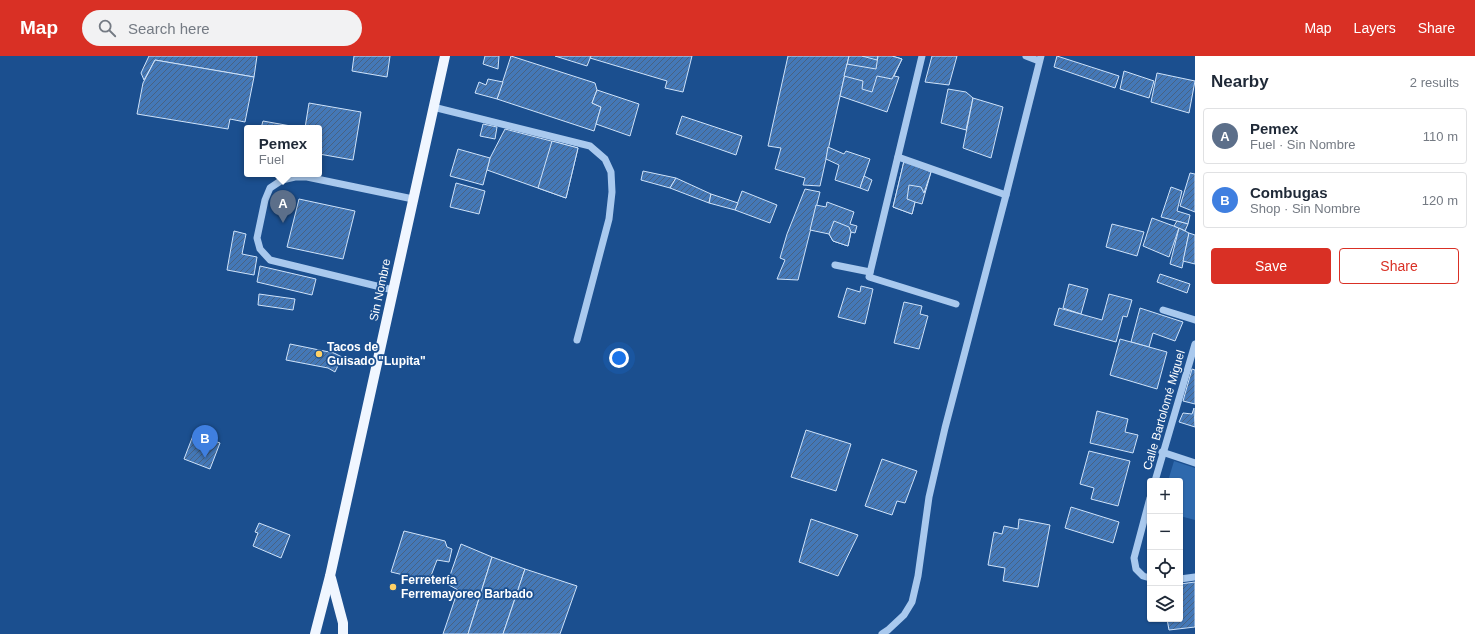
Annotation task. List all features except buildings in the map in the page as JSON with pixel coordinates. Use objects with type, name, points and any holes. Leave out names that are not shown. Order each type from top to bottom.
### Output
[{"type":"main road","name":"Sin Nombre","points":[[315,634],[330,576],[445,56]]},
{"type":"main road","points":[[330,576],[343,623],[343,634]]},
{"type":"main road","points":[[307,634],[318,624]]},
{"type":"street","points":[[922,56],[869,277],[956,304]]},
{"type":"street","points":[[882,634],[904,615],[912,602],[918,576],[929,497],[945,428],[1006,196],[1040,58],[1026,56]]},
{"type":"street","points":[[433,107],[590,146],[605,159],[611,172],[612,192],[609,219],[577,340]]},
{"type":"street","points":[[898,157],[1006,196]]},
{"type":"street","points":[[393,290],[270,260],[260,249],[256,238],[265,200],[270,188],[282,180],[295,177],[321,180],[413,199]]},
{"type":"street","points":[[835,265],[870,272]]},
{"type":"street","points":[[1163,310],[1195,320]]},
{"type":"street","name":"Calle Bartolomé Miguel","points":[[1156,478],[1162,452],[1195,344]]},
{"type":"street","points":[[1162,452],[1195,463]]},
{"type":"street","points":[[1146,577],[1136,569],[1134,558],[1147,509]]},
{"type":"street","points":[[1183,579],[1195,577]]},
{"type":"shaded area","points":[[1174,461],[1195,468],[1195,520],[1183,517],[1183,478],[1169,478]]},
{"type":"place","name":"Pemex","points":[[283,223]]},
{"type":"place","name":"Tacos de Guisado \"Lupita\"","points":[[319,354]]},
{"type":"place","name":"Combugas","points":[[205,458]]},
{"type":"place","name":"Ferretería Ferremayoreo Barbado","points":[[393,587]]}]
